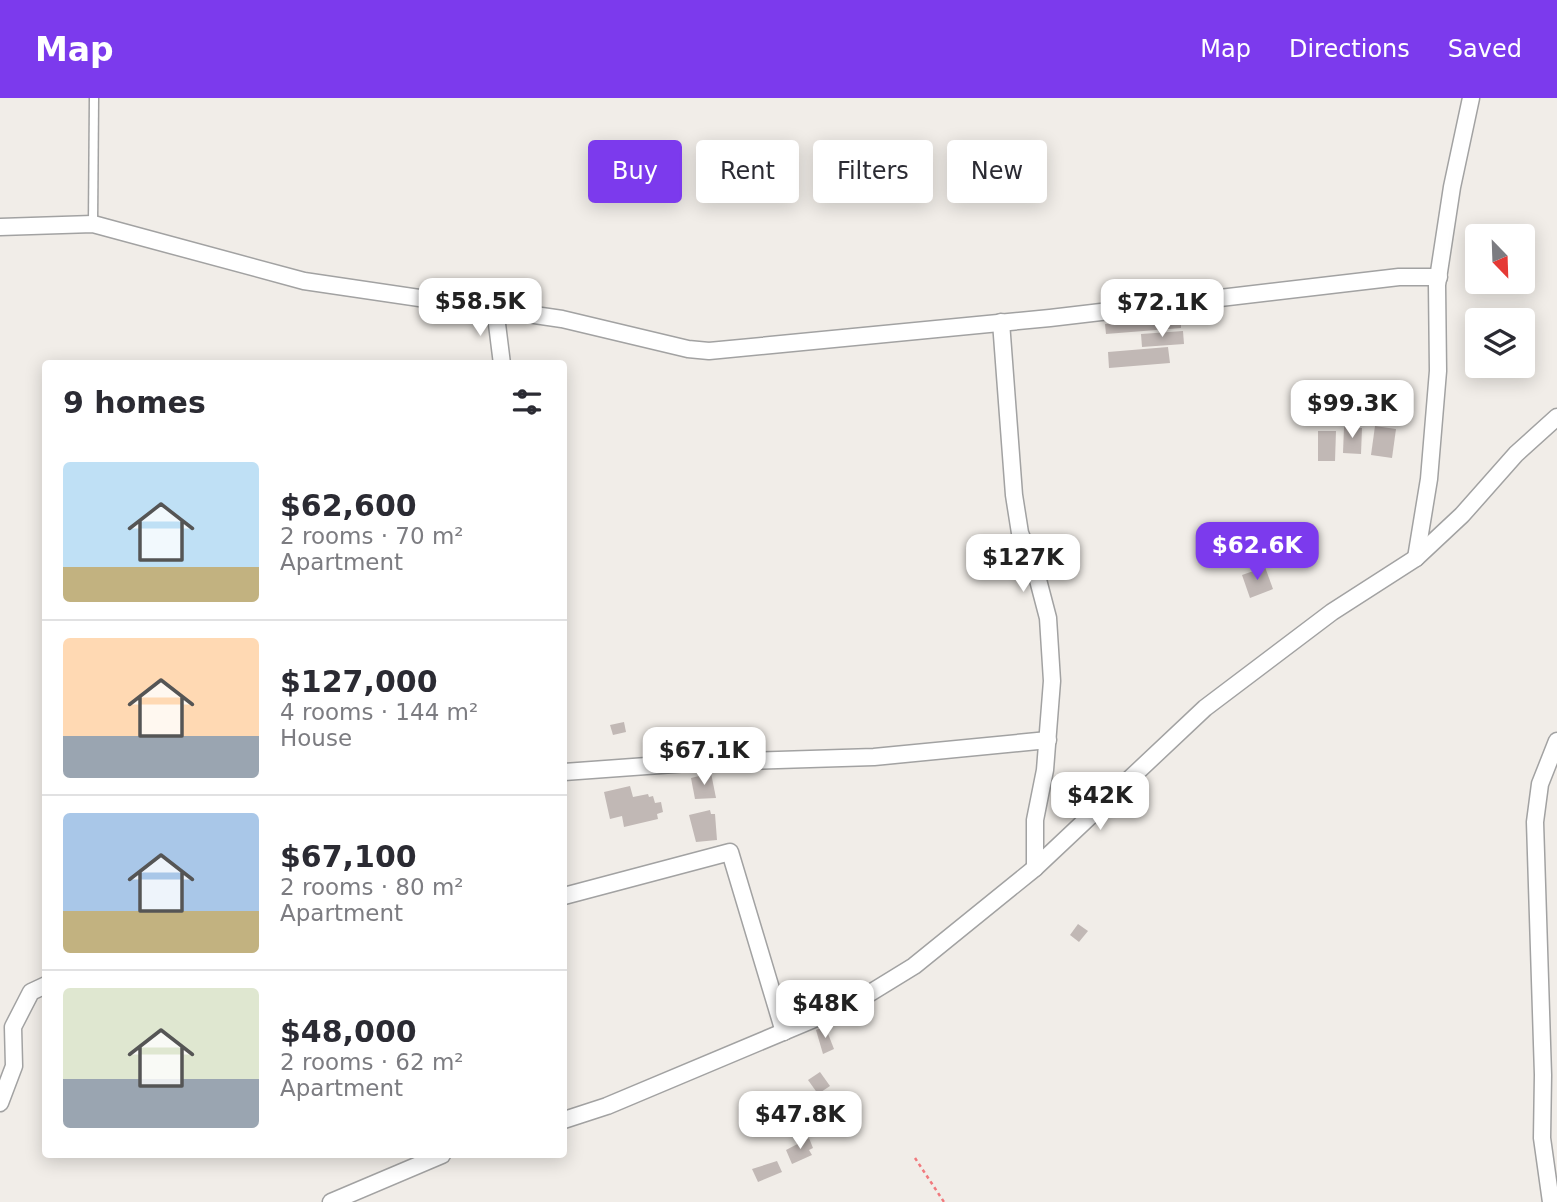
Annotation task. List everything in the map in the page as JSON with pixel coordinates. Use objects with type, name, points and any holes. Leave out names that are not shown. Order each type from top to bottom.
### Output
[{"type":"street","points":[[1416,558],[1429,479],[1438,371],[1439,277],[1452,187],[1471,98]]},
{"type":"street","points":[[0,227],[93,224],[304,281],[562,319],[688,349],[709,351],[1001,322],[1399,277],[1439,277]]},
{"type":"street","points":[[495,308],[502,360]]},
{"type":"street","points":[[1001,322],[1014,495],[1020,533],[1037,576],[1048,618],[1052,681],[1048,740],[1035,820],[1035,868]]},
{"type":"street","points":[[567,1119],[596,1111],[857,1001],[886,986],[941,946],[1035,868],[1205,708],[1332,612],[1416,558],[1462,515],[1516,454],[1557,417]]},
{"type":"street","points":[[567,772],[874,757],[1048,740]]},
{"type":"street","points":[[1551,1202],[1542,1138],[1550,1074],[1535,822],[1540,784],[1557,741]]},
{"type":"street","points":[[567,895],[730,852],[784,1032]]},
{"type":"street","points":[[0,1103],[14,1066],[13,1027],[31,992],[42,987]]},
{"type":"street","points":[[331,1202],[435,1158]]},
{"type":"lane","points":[[93,224],[96,182],[94,98]]},
{"type":"path","points":[[915,1158],[944,1202]]},
{"type":"building","points":[[1181,317],[1181,328],[1106,334],[1105,324]]},
{"type":"building","points":[[1183,331],[1184,344],[1142,347],[1141,334]]},
{"type":"building","points":[[1168,347],[1170,363],[1109,368],[1108,352]]},
{"type":"building","points":[[1375,426],[1396,429],[1392,458],[1371,455]]},
{"type":"building","points":[[1344,427],[1362,428],[1361,454],[1343,453]]},
{"type":"building","points":[[1318,431],[1336,431],[1335,461],[1318,461]]},
{"type":"building","points":[[1265,567],[1273,589],[1250,598],[1242,575]]},
{"type":"building","points":[[624,722],[626,732],[613,735],[610,725]]},
{"type":"building","points":[[711,773],[716,798],[695,799],[691,778]]},
{"type":"building","points":[[630,786],[633,797],[648,794],[649,797],[653,796],[655,803],[661,802],[663,812],[657,814],[658,819],[624,827],[622,816],[610,819],[604,792]]},
{"type":"building","points":[[710,810],[711,814],[715,814],[717,840],[696,842],[689,815]]},
{"type":"building","points":[[1078,924],[1088,931],[1079,942],[1070,935]]},
{"type":"building","points":[[825,1026],[834,1049],[823,1054],[816,1030]]},
{"type":"building","points":[[820,1072],[830,1086],[818,1094],[808,1080]]},
{"type":"building","points":[[809,1138],[813,1148],[809,1150],[812,1155],[792,1164],[786,1150]]},
{"type":"building","points":[[777,1161],[782,1172],[758,1182],[752,1169]]}]
